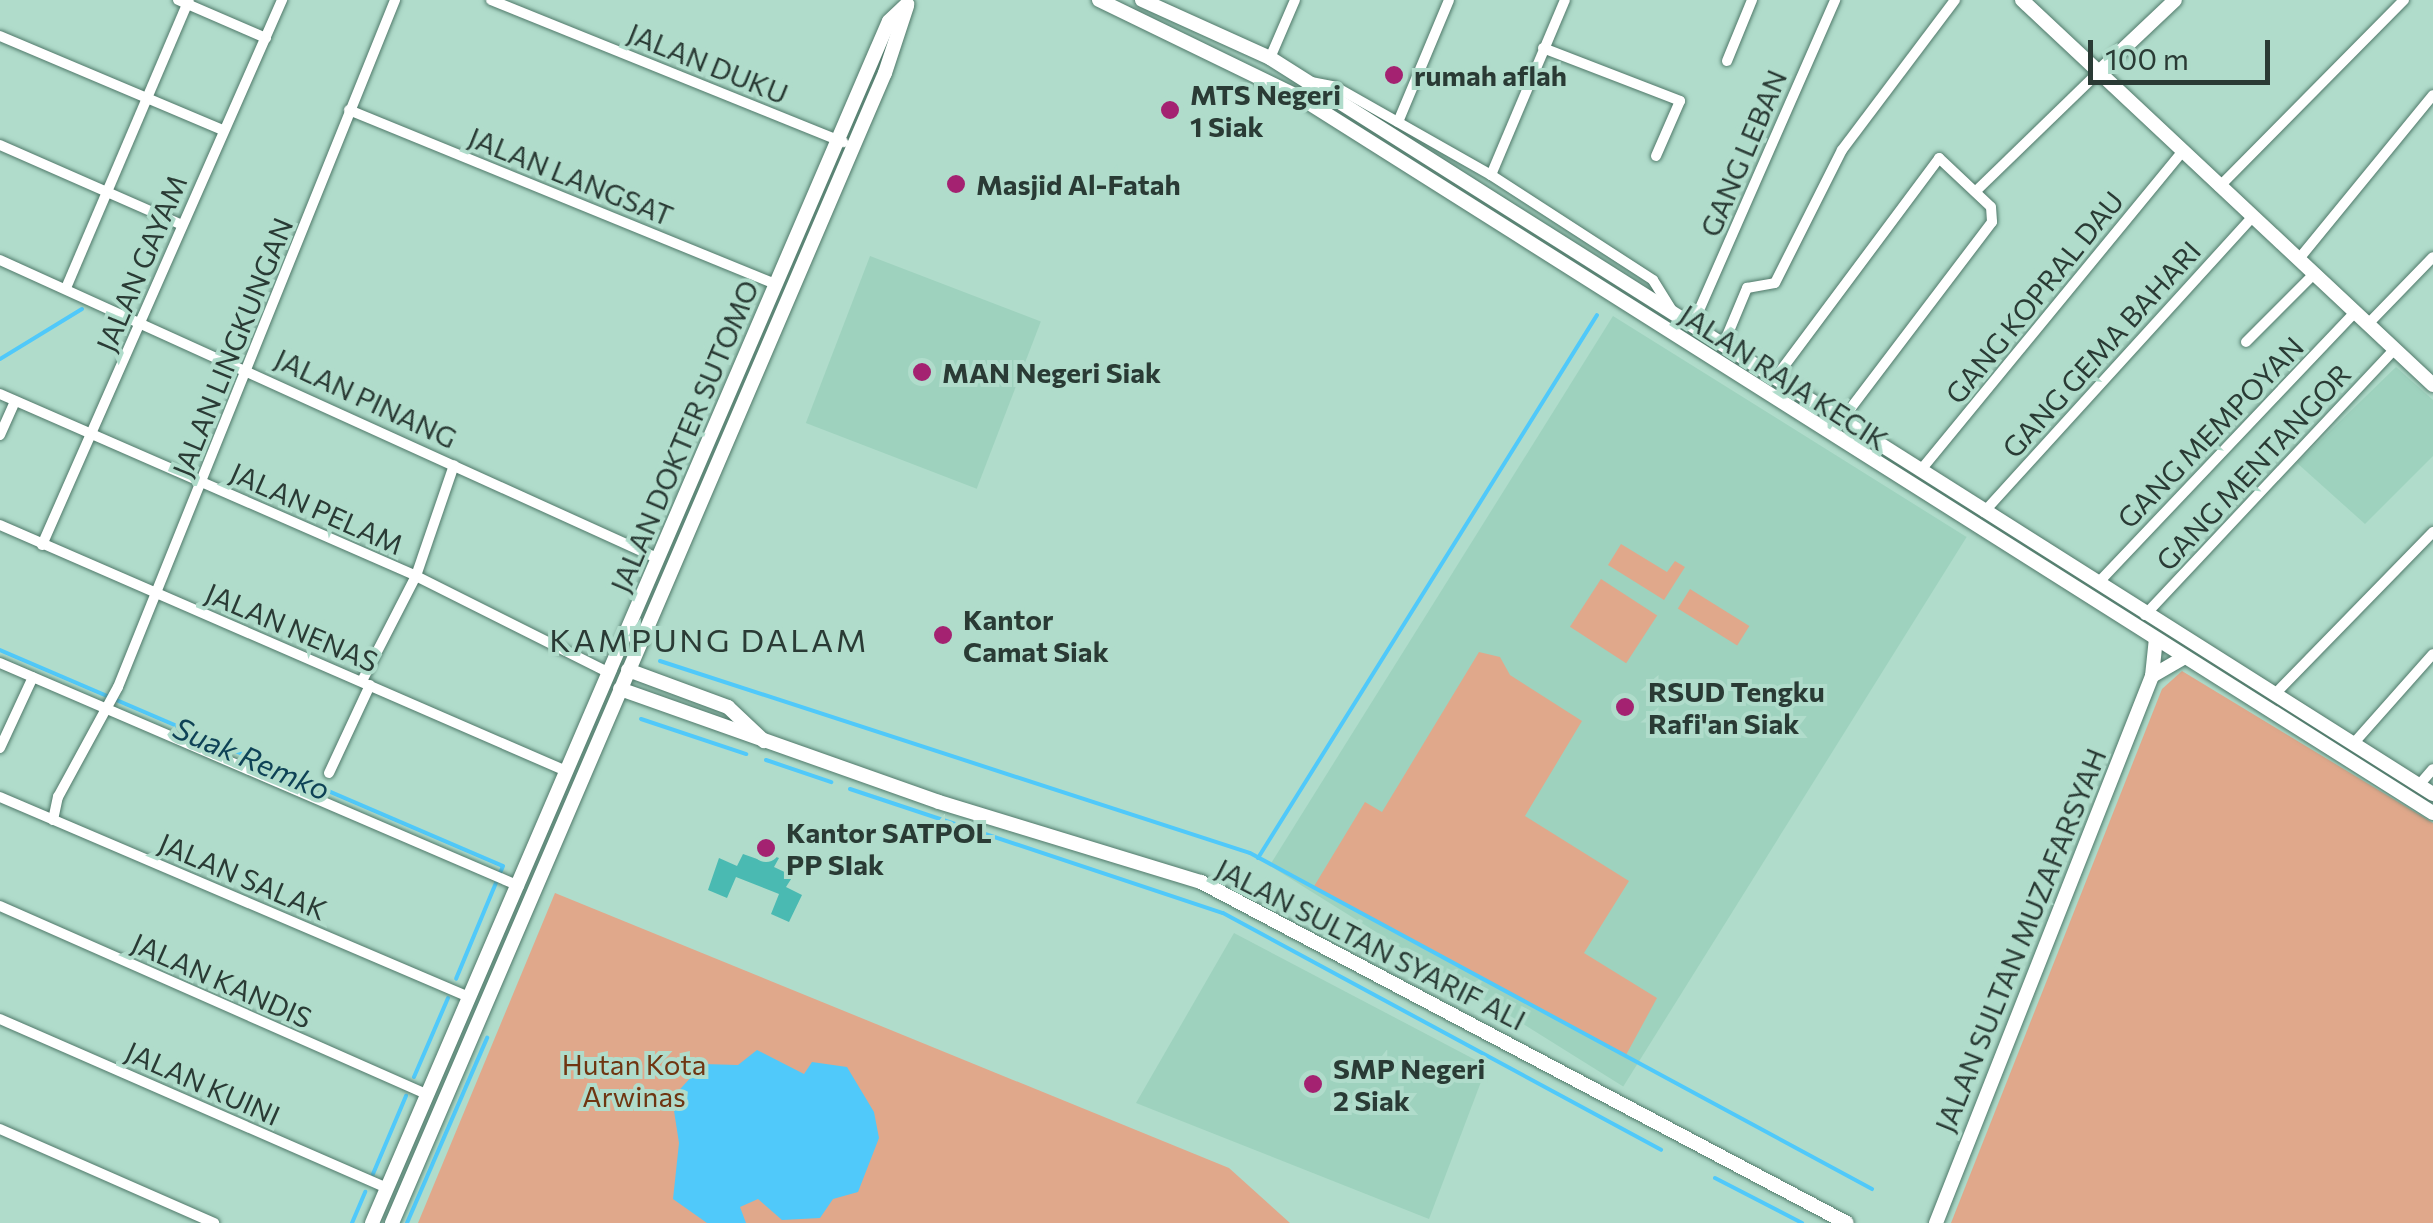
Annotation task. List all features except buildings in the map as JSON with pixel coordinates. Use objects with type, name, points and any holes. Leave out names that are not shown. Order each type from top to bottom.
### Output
[{"type":"main road","name":"JALAN RAJA KECIK","points":[[1099,0],[1301,98],[2433,813]]},
{"type":"main road","name":"JALAN RAJA KECIK","points":[[1142,0],[1164,4],[1270,58],[2433,794]]},
{"type":"main road","points":[[2022,0],[2433,385]]},
{"type":"main road","points":[[2100,71],[2175,0]]},
{"type":"main road","name":"JALAN DOKTER SUTOMO","points":[[392,1223],[628,670],[846,144],[889,21],[907,2]]},
{"type":"main road","name":"JALAN DOKTER SUTOMO","points":[[372,1223],[469,997],[506,880],[566,771],[776,284],[846,144]]},
{"type":"main road","name":"JALAN SULTAN MUZAFARSYAH","points":[[1936,1223],[2152,676],[2156,639]]},
{"type":"main road","points":[[2152,676],[2185,656]]},
{"type":"main road","points":[[628,670],[728,706],[764,741]]},
{"type":"main road","name":"JALAN SULTAN SYARIF ALI","points":[[620,688],[764,741],[1201,882],[1847,1223]]},
{"type":"main road","points":[[2296,728],[2305,714]]},
{"type":"main road","points":[[451,1039],[467,1047]]},
{"type":"street","name":"JALAN GAYAM","points":[[42,545],[282,0]]},
{"type":"street","name":"JALAN LINGKUNGAN","points":[[53,820],[118,687],[396,0]]},
{"type":"street","name":"JALAN DUKU","points":[[491,0],[846,144]]},
{"type":"street","points":[[1270,58],[1295,0]]},
{"type":"street","points":[[1398,122],[1449,0]]},
{"type":"street","points":[[1491,176],[1565,0]]},
{"type":"street","points":[[1727,61],[1752,0]]},
{"type":"street","name":"GANG LEBAN","points":[[1693,324],[1834,0]]},
{"type":"street","points":[[1724,344],[1747,288],[1775,283],[1842,150],[1955,0]]},
{"type":"street","points":[[2220,187],[2404,0]]},
{"type":"street","points":[[66,288],[185,1],[266,38]]},
{"type":"street","points":[[0,36],[223,130]]},
{"type":"street","points":[[1543,48],[1680,102],[1656,156]]},
{"type":"street","points":[[1976,190],[2100,71]]},
{"type":"street","points":[[1301,98],[1310,83],[1336,87],[1398,122],[1491,176],[1653,280],[1674,313]]},
{"type":"street","points":[[2298,260],[2433,95]]},
{"type":"street","name":"JALAN LANGSAT","points":[[349,110],[776,284]]},
{"type":"street","points":[[0,145],[182,225]]},
{"type":"street","name":"GANG KOPRAL DAU","points":[[1920,471],[2182,152]]},
{"type":"street","points":[[1776,377],[1938,158],[1976,190],[1992,222],[1841,421]]},
{"type":"street","name":"GANG GEMA BAHARI","points":[[1984,512],[2252,218]]},
{"type":"street","points":[[2368,324],[2433,256]]},
{"type":"street","name":"JALAN PINANG","points":[[0,260],[249,368],[656,558]]},
{"type":"street","points":[[2246,342],[2312,275]]},
{"type":"street","name":"GANG MEMPOYAN","points":[[2098,582],[2355,312]]},
{"type":"street","name":"GANG MENTANGOR","points":[[2146,615],[2394,350]]},
{"type":"street","name":"JALAN PELAM","points":[[0,394],[416,576],[610,673]]},
{"type":"street","points":[[0,434],[15,401]]},
{"type":"street","points":[[329,773],[416,576],[454,465]]},
{"type":"street","name":"JALAN NENAS","points":[[0,526],[566,771]]},
{"type":"street","points":[[2274,696],[2433,532]]},
{"type":"street","points":[[2353,744],[2433,654]]},
{"type":"street","points":[[0,662],[506,880]]},
{"type":"street","points":[[620,688],[610,673],[628,670]]},
{"type":"street","points":[[0,748],[34,677]]},
{"type":"street","points":[[2419,785],[2433,769]]},
{"type":"street","name":"JALAN SALAK","points":[[0,797],[469,997]]},
{"type":"street","name":"JALAN KANDIS","points":[[0,906],[427,1094]]},
{"type":"street","name":"JALAN KUINI","points":[[0,1019],[387,1188]]},
{"type":"street","points":[[0,1129],[214,1223]]},
{"type":"shaded area","name":"MAN Negeri Siak","points":[[870,256],[1041,322],[977,489],[806,423]]},
{"type":"shaded area","name":"RSUD Tengku Rafi'an Siak","points":[[1613,316],[1967,537],[1623,1087],[1270,866]]},
{"type":"shaded area","points":[[2396,367],[2433,400],[2433,456],[2365,524],[2297,463]]},
{"type":"shaded area","name":"SMP Negeri 2 Siak","points":[[1234,933],[1487,1066],[1429,1219],[1136,1103]]},
{"type":"green space","points":[[1621,544],[1667,572],[1675,561],[1685,567],[1664,600],[1608,565]]},
{"type":"green space","points":[[1601,579],[1657,615],[1626,663],[1570,627]]},
{"type":"green space","points":[[1690,589],[1749,626],[1737,646],[1678,609]]},
{"type":"green space","points":[[1479,652],[1500,657],[1510,675],[1582,721],[1525,816],[1629,881],[1584,953],[1657,998],[1626,1055],[1313,888],[1365,802],[1382,812]]},
{"type":"green space","points":[[2182,671],[2433,823],[2433,1223],[1951,1223],[2162,689]]},
{"type":"green space","name":"Hutan Kota Arwinas","points":[[555,893],[1229,1168],[1290,1223],[418,1223]]},
{"type":"water","points":[[757,1050],[804,1074],[812,1062],[847,1067],[874,1112],[879,1138],[858,1192],[833,1199],[820,1218],[782,1220],[758,1199],[740,1207],[746,1223],[707,1223],[673,1199],[679,1143],[672,1098],[703,1064],[738,1065]]},
{"type":"waterway","points":[[0,359],[82,309]]},
{"type":"waterway","points":[[1258,858],[1597,315]]},
{"type":"waterway","name":"Suak Remko","points":[[0,650],[503,866],[456,979]]},
{"type":"waterway","points":[[660,661],[1250,853],[1872,1189]]},
{"type":"waterway","points":[[641,719],[746,754]]},
{"type":"waterway","points":[[766,760],[831,782]]},
{"type":"waterway","points":[[850,789],[1223,913],[1661,1150]]},
{"type":"waterway","points":[[414,1077],[448,998]]},
{"type":"waterway","points":[[407,1223],[487,1038]]},
{"type":"waterway","points":[[373,1174],[406,1096]]},
{"type":"waterway","points":[[1715,1178],[1802,1223]]},
{"type":"waterway","points":[[352,1223],[365,1192]]},
{"type":"place","name":"rumah aflah","points":[[1394,75]]},
{"type":"place","name":"MTS Negeri 1 Siak","points":[[1170,110]]},
{"type":"place","name":"Masjid Al-Fatah","points":[[956,184]]},
{"type":"place","name":"MAN Negeri Siak","points":[[922,372]]},
{"type":"place","name":"Kantor Camat Siak","points":[[943,635]]},
{"type":"place","name":"RSUD Tengku Rafi'an Siak","points":[[1625,707]]},
{"type":"place","name":"Kantor SATPOL PP SIak","points":[[766,848]]},
{"type":"place","name":"SMP Negeri 2 Siak","points":[[1313,1084]]},
{"type":"district","name":"KAMPUNG DALAM","points":[[709,639]]}]
